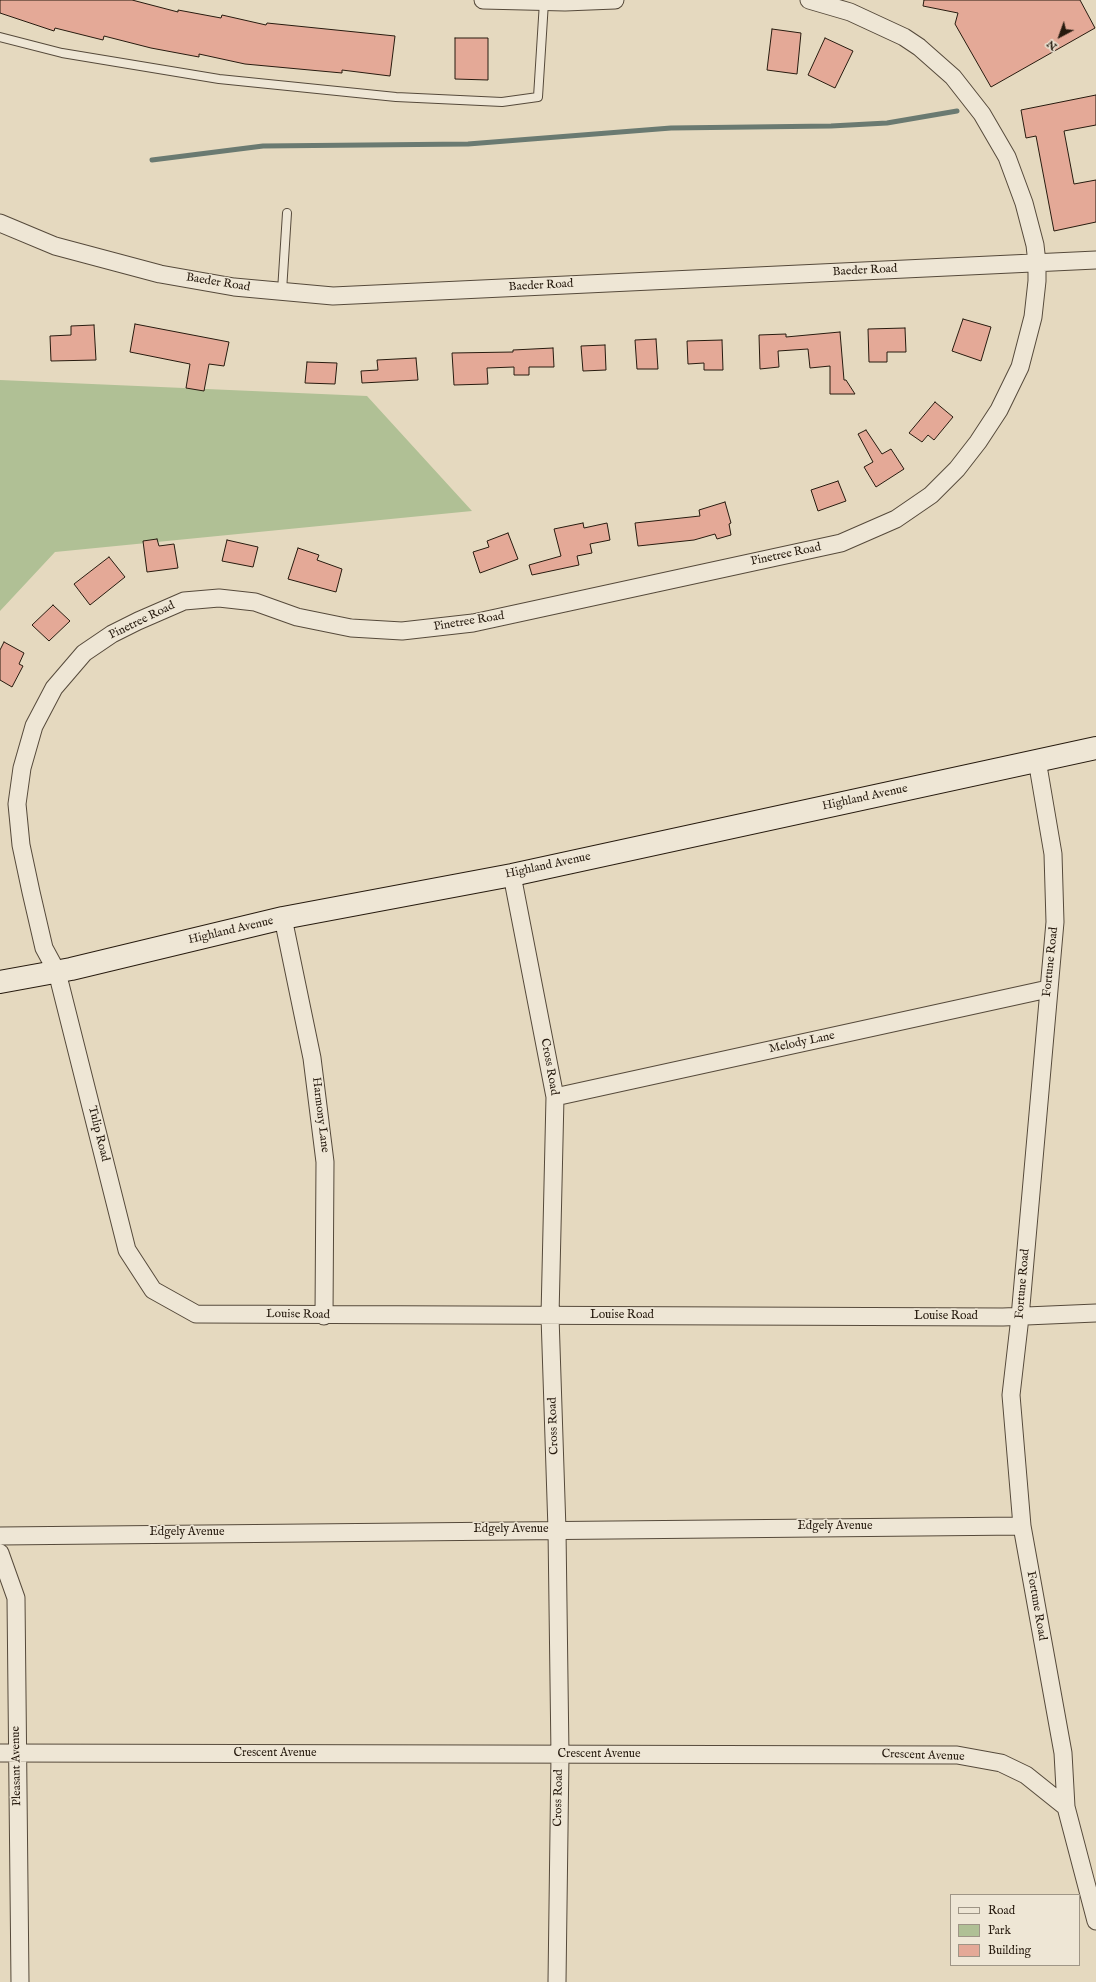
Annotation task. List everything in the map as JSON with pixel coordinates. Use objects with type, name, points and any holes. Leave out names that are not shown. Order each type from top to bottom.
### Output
[{"type":"street","points":[[483,0],[544,2],[615,0]]},
{"type":"street","name":"Pinetree Road","points":[[57,972],[44,948],[21,845],[17,804],[22,768],[34,726],[54,688],[84,653],[112,634],[184,600],[219,598],[255,602],[297,617],[343,627],[402,631],[473,623],[841,543],[896,519],[931,495],[957,469],[978,442],[998,410],[1020,367],[1034,317],[1038,281],[1035,245],[1024,203],[1007,157],[982,114],[953,77],[919,47],[904,37],[850,12],[809,0]]},
{"type":"street","name":"Baeder Road","points":[[0,223],[55,246],[160,274],[234,287],[333,296],[1094,261]]},
{"type":"street","name":"Highland Avenue","points":[[0,982],[57,972],[283,918],[512,874],[1096,748]]},
{"type":"street","name":"Fortune Road","points":[[1037,760],[1053,854],[1055,922],[1020,1317],[1011,1395],[1022,1526],[1063,1753],[1066,1807]]},
{"type":"street","name":"Cross Road","points":[[512,874],[555,1097],[550,1316],[557,1530],[560,1754],[557,1982]]},
{"type":"street","name":"Harmony Lane","points":[[283,918],[312,1058],[325,1162],[324,1316]]},
{"type":"street","name":"Tulip Road","points":[[57,972],[127,1250],[153,1290]]},
{"type":"street","name":"Melody Lane","points":[[555,1097],[1048,988]]},
{"type":"street","name":"Louise Road","points":[[153,1290],[196,1314],[324,1316],[1020,1317],[1096,1313]]},
{"type":"street","name":"Edgely Avenue","points":[[0,1536],[1022,1526]]},
{"type":"street","name":"Pleasant Avenue","points":[[0,1553],[16,1598],[20,1982]]},
{"type":"street","name":"Crescent Avenue","points":[[0,1753],[957,1755],[1001,1763],[1026,1775],[1066,1807]]},
{"type":"street","points":[[1066,1807],[1096,1921]]},
{"type":"lane","points":[[0,37],[62,53],[219,79],[396,97],[502,102],[538,97],[544,2]]},
{"type":"lane","points":[[282,291],[287,213]]},
{"type":"green space","points":[[0,380],[367,396],[472,511],[55,552],[0,611]]},
{"type":"building","points":[[0,0],[132,0],[178,12],[178,10],[221,18],[222,15],[266,25],[267,23],[395,36],[390,76],[342,70],[342,73],[245,64],[199,54],[199,57],[151,48],[104,36],[103,40],[55,28],[54,31],[0,13]]},
{"type":"building","points":[[924,0],[1080,0],[1095,28],[991,87],[955,24],[958,13],[923,6]]},
{"type":"building","points":[[772,29],[801,33],[797,74],[767,70]]},
{"type":"building","points":[[455,38],[488,38],[488,80],[455,79]]},
{"type":"building","points":[[825,38],[853,51],[835,88],[808,75]]},
{"type":"building","points":[[1096,95],[1096,125],[1064,131],[1074,184],[1096,180],[1096,222],[1054,231],[1036,136],[1026,138],[1021,110]]},
{"type":"building","points":[[963,319],[991,327],[981,361],[952,351]]},
{"type":"building","points":[[135,324],[229,342],[224,366],[209,364],[204,391],[186,388],[190,364],[130,352]]},
{"type":"building","points":[[94,325],[96,360],[51,361],[50,336],[71,335],[71,326]]},
{"type":"building","points":[[905,328],[906,352],[887,352],[887,362],[869,362],[868,329]]},
{"type":"building","points":[[840,332],[844,380],[846,380],[855,394],[830,394],[830,366],[810,368],[808,349],[778,351],[779,367],[760,369],[759,335],[786,334],[786,337]]},
{"type":"building","points":[[656,339],[658,369],[637,369],[635,340]]},
{"type":"building","points":[[722,340],[723,370],[704,370],[704,363],[688,364],[687,341]]},
{"type":"building","points":[[605,345],[606,370],[583,371],[581,346]]},
{"type":"building","points":[[553,348],[554,367],[529,367],[529,375],[514,375],[514,367],[487,368],[488,384],[454,385],[452,353],[513,352],[513,350]]},
{"type":"building","points":[[416,358],[418,380],[362,383],[361,371],[378,370],[377,360]]},
{"type":"building","points":[[307,362],[337,363],[335,384],[305,383]]},
{"type":"building","points":[[935,402],[953,417],[934,440],[928,435],[922,442],[909,433]]},
{"type":"building","points":[[866,430],[882,454],[891,449],[904,469],[876,487],[864,467],[873,462],[858,434]]},
{"type":"building","points":[[838,481],[846,501],[818,511],[811,490]]},
{"type":"building","points":[[725,502],[731,523],[729,524],[731,535],[717,539],[715,534],[694,540],[638,546],[635,523],[700,516],[699,510]]},
{"type":"building","points":[[583,523],[584,528],[607,523],[610,540],[590,544],[592,553],[577,556],[579,565],[532,575],[529,565],[561,556],[554,529]]},
{"type":"building","points":[[508,533],[518,559],[480,573],[473,552],[489,547],[487,541]]},
{"type":"building","points":[[157,539],[159,546],[174,544],[178,568],[147,572],[143,541]]},
{"type":"building","points":[[227,540],[258,547],[253,567],[222,561]]},
{"type":"building","points":[[298,548],[319,555],[317,560],[342,569],[336,592],[288,579]]},
{"type":"building","points":[[109,557],[125,577],[90,605],[74,584]]},
{"type":"building","points":[[53,605],[70,621],[49,641],[32,625]]},
{"type":"building","points":[[4,642],[24,653],[19,664],[23,666],[12,687],[0,680],[0,650]]},
{"type":"waterway","points":[[152,160],[263,146],[468,144],[671,128],[831,126],[887,123],[957,111]]}]
